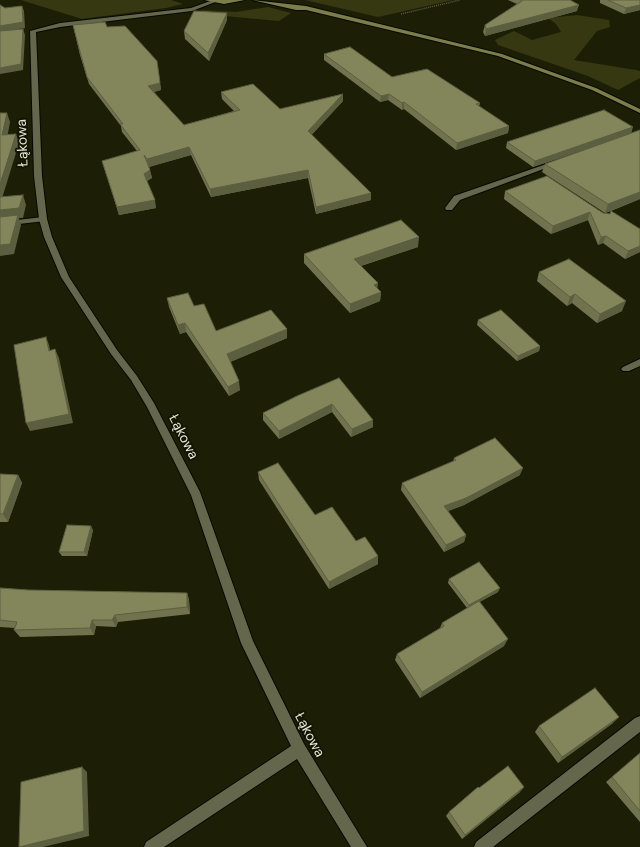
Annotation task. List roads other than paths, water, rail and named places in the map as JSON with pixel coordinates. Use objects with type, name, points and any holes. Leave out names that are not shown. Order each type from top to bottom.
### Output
[{"type":"street","name":"Łąkowa","points":[[176,9],[198,0]]},
{"type":"street","points":[[208,0],[242,0]]},
{"type":"street","points":[[254,0],[296,8],[306,8],[500,55],[594,89],[640,111]]},
{"type":"street","points":[[286,0],[301,4],[306,8]]},
{"type":"street","name":"Łąkowa","points":[[216,1],[196,8],[176,9],[47,27],[30,32],[38,176],[43,219],[48,238],[66,277],[148,400],[196,495],[247,642],[299,749],[360,847]]},
{"type":"street","points":[[449,208],[457,198],[537,173],[562,161]]},
{"type":"street","points":[[0,224],[43,219]]},
{"type":"street","points":[[626,370],[640,362]]},
{"type":"street","points":[[481,847],[640,722]]},
{"type":"street","points":[[151,847],[299,749]]}]
